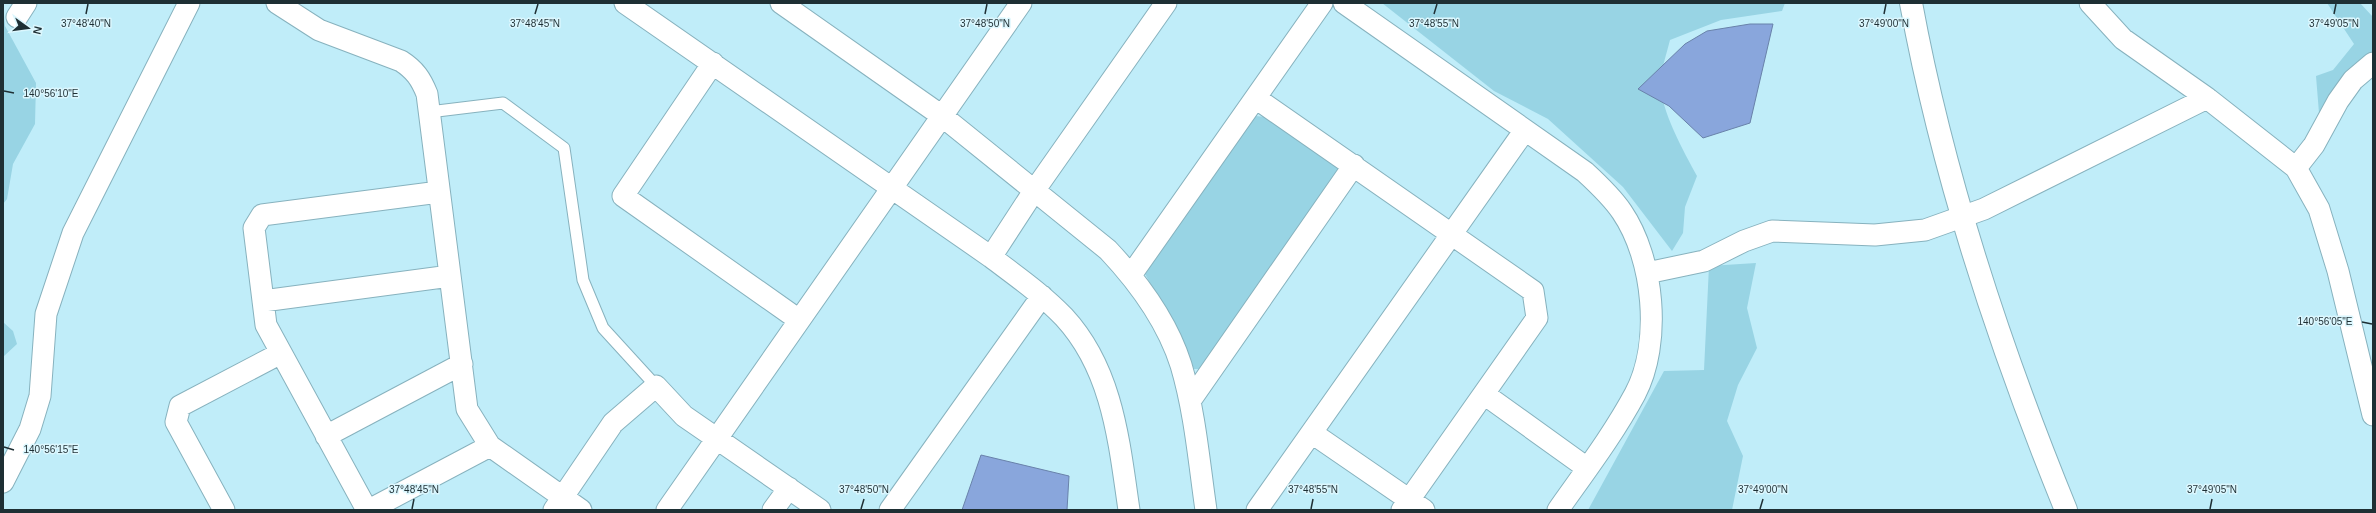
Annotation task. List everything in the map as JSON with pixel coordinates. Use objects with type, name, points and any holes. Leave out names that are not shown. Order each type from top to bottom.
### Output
[{"type":"street","points":[[3,482],[30,429],[40,396],[46,314],[73,233],[189,3]]},
{"type":"street","points":[[277,3],[319,30],[401,62],[412,69],[421,80],[427,94],[467,408],[490,446],[558,504],[581,510]]},
{"type":"street","points":[[625,3],[991,257],[1042,296],[1065,318],[1088,350],[1104,382],[1116,420],[1129,510]]},
{"type":"street","points":[[781,3],[942,116],[1034,192],[1108,250],[1131,275],[1165,327],[1181,364],[1190,401],[1206,510]]},
{"type":"street","points":[[667,510],[799,320],[893,189],[1021,3]]},
{"type":"street","points":[[991,257],[1034,192],[1166,3]]},
{"type":"street","points":[[1131,275],[1322,3]]},
{"type":"street","points":[[1344,3],[1585,172],[1608,194],[1623,212],[1647,273],[1651,295],[1651,342],[1645,369],[1635,394],[1558,510]]},
{"type":"street","points":[[1911,3],[1961,216],[1993,318],[2041,449],[2066,510]]},
{"type":"street","points":[[2090,3],[2123,39],[2207,98],[2296,168],[2319,209],[2334,257],[2373,415]]},
{"type":"street","points":[[713,63],[623,196],[799,320]]},
{"type":"street","points":[[2296,168],[2314,145],[2338,101],[2353,80],[2373,63]]},
{"type":"street","points":[[1647,273],[1704,261],[1744,242],[1772,231],[1875,235],[1925,230],[1984,208],[2207,98]]},
{"type":"street","points":[[1256,99],[1451,232],[1534,291],[1537,318],[1484,394],[1412,507],[1312,433]]},
{"type":"street","points":[[1257,510],[1524,130]]},
{"type":"street","points":[[1190,401],[1354,166]]},
{"type":"street","points":[[439,192],[262,216],[254,228],[266,325],[368,510],[490,446]]},
{"type":"street","points":[[263,301],[450,276]]},
{"type":"street","points":[[890,510],[1042,296]]},
{"type":"street","points":[[224,510],[176,422],[180,406],[281,352]]},
{"type":"street","points":[[326,436],[462,364]]},
{"type":"street","points":[[558,504],[613,423],[656,386],[684,416],[820,510]]},
{"type":"street","points":[[1484,394],[1587,468]]},
{"type":"street","points":[[774,510],[789,488]]},
{"type":"lane","points":[[429,112],[503,103],[564,148],[583,280],[603,328],[656,386]]},
{"type":"shaded area","points":[[3,3],[5,26],[36,83],[35,124],[13,164],[7,199],[3,204]]},
{"type":"shaded area","points":[[1382,3],[1785,3],[1782,11],[1721,20],[1670,40],[1661,76],[1663,100],[1672,127],[1697,176],[1685,207],[1683,233],[1672,251],[1623,187],[1548,119],[1494,91]]},
{"type":"shaded area","points":[[2327,3],[2360,3],[2373,17],[2373,56],[2319,113],[2316,76],[2333,70],[2354,44]]},
{"type":"shaded area","points":[[1750,24],[1773,24],[1750,123],[1703,138],[1669,106],[1638,89],[1685,44],[1707,31]]},
{"type":"shaded area","points":[[1255,116],[1267,117],[1337,166],[1338,172],[1202,369],[1194,369],[1181,338],[1145,274]]},
{"type":"shaded area","points":[[1756,263],[1747,308],[1757,348],[1738,385],[1727,421],[1743,456],[1732,510],[1588,510],[1664,371],[1704,370],[1709,266]]},
{"type":"shaded area","points":[[3,322],[13,331],[17,344],[3,357]]},
{"type":"shaded area","points":[[981,455],[1069,476],[1067,510],[962,510]]}]
